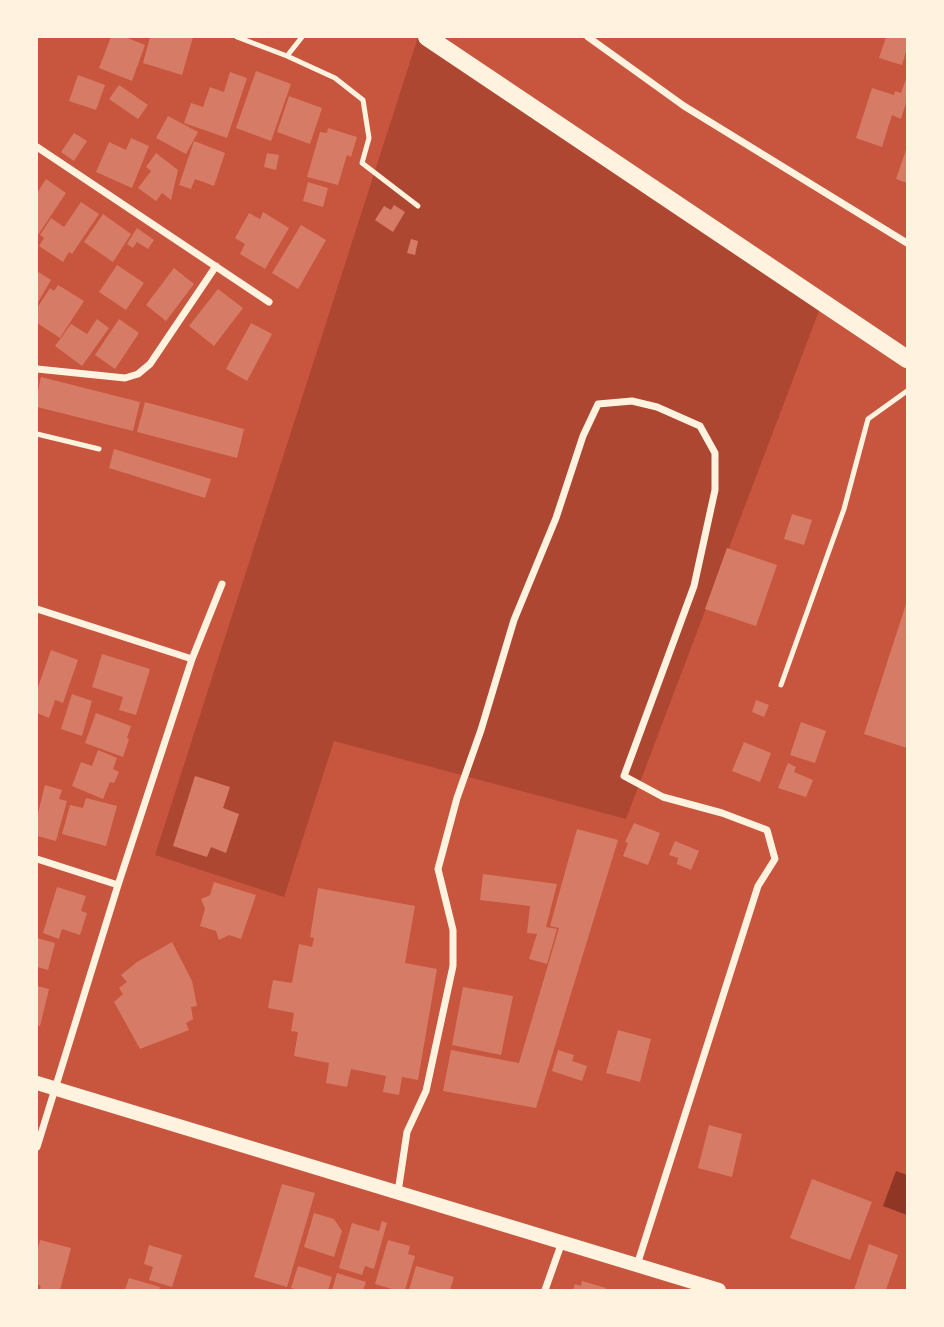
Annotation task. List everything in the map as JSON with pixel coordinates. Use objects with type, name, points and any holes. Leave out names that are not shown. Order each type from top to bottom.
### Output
[{"type":"main road","points":[[426,37],[907,359]]},
{"type":"main road","points":[[37,1083],[719,1290]]},
{"type":"street","points":[[588,37],[684,106],[907,243]]},
{"type":"street","points":[[37,147],[269,302]]},
{"type":"street","points":[[37,369],[125,378],[138,374],[150,364],[216,266]]},
{"type":"street","points":[[398,1192],[407,1132],[426,1091],[453,966],[453,930],[438,869],[457,799],[514,620],[555,518],[583,436],[598,404],[632,401],[657,407],[700,426],[715,453],[715,490],[694,586],[624,776],[663,797],[722,813],[767,830],[775,859],[758,886],[637,1265]]},
{"type":"street","points":[[37,1147],[118,885],[192,659],[222,584]]},
{"type":"street","points":[[37,609],[192,659]]},
{"type":"street","points":[[37,859],[118,885]]},
{"type":"street","points":[[545,1290],[562,1242]]},
{"type":"lane","points":[[237,37],[335,78],[363,100],[369,138],[362,163],[418,206]]},
{"type":"lane","points":[[287,56],[302,37]]},
{"type":"lane","points":[[781,685],[844,509],[868,419],[907,391]]},
{"type":"lane","points":[[37,433],[99,449]]},
{"type":"shaded area","points":[[418,37],[427,37],[822,303],[626,819],[334,741],[284,897],[155,855]]},
{"type":"shaded area","points":[[896,1171],[907,1175],[907,1215],[883,1206]]},
{"type":"building","points":[[111,37],[125,37],[145,45],[132,81],[99,68]]},
{"type":"building","points":[[150,37],[193,37],[182,75],[143,63]]},
{"type":"building","points":[[886,37],[907,37],[902,65],[879,58]]},
{"type":"building","points":[[256,71],[291,84],[271,141],[236,128]]},
{"type":"building","points":[[230,72],[247,78],[227,138],[184,123],[191,103],[203,107],[210,87],[224,92]]},
{"type":"building","points":[[78,75],[105,85],[96,110],[69,101]]},
{"type":"building","points":[[907,76],[907,104],[901,119],[892,115],[882,147],[856,138],[872,88],[894,95],[895,91],[901,93]]},
{"type":"building","points":[[119,85],[148,105],[138,119],[109,99]]},
{"type":"building","points":[[289,96],[322,108],[310,144],[277,132]]},
{"type":"building","points":[[168,116],[198,132],[186,154],[156,138]]},
{"type":"building","points":[[328,128],[357,137],[351,157],[347,155],[338,185],[307,177],[320,132],[327,133]]},
{"type":"building","points":[[74,133],[87,141],[74,161],[61,152]]},
{"type":"building","points":[[131,138],[149,146],[132,188],[96,172],[109,142],[126,150]]},
{"type":"building","points":[[194,141],[225,153],[214,186],[195,179],[191,189],[179,185]]},
{"type":"building","points":[[907,147],[907,183],[896,179]]},
{"type":"building","points":[[156,153],[178,170],[171,200],[162,193],[156,201],[138,188],[151,171],[146,167]]},
{"type":"building","points":[[267,153],[279,155],[276,170],[264,167]]},
{"type":"building","points":[[46,179],[66,193],[38,235],[37,193]]},
{"type":"building","points":[[308,182],[328,188],[323,207],[303,201]]},
{"type":"building","points":[[81,202],[99,214],[72,254],[69,252],[63,262],[39,246],[44,238],[40,235],[51,218],[64,227]]},
{"type":"building","points":[[394,205],[405,212],[393,232],[375,220],[384,206],[391,210]]},
{"type":"building","points":[[263,212],[289,228],[265,269],[240,254],[245,244],[235,238],[249,213],[260,219]]},
{"type":"building","points":[[103,214],[131,234],[113,262],[84,242]]},
{"type":"building","points":[[301,225],[326,240],[298,289],[272,273]]},
{"type":"building","points":[[137,228],[154,240],[148,249],[137,242],[133,248],[127,244]]},
{"type":"building","points":[[411,239],[418,241],[415,255],[407,253]]},
{"type":"building","points":[[117,265],[144,283],[126,310],[99,292]]},
{"type":"building","points":[[174,268],[194,284],[166,321],[146,305]]},
{"type":"building","points":[[37,271],[51,280],[37,304]]},
{"type":"building","points":[[58,285],[84,301],[60,338],[37,323],[37,308],[50,288],[54,291]]},
{"type":"building","points":[[218,289],[243,308],[214,346],[189,326]]},
{"type":"building","points":[[97,319],[109,328],[82,366],[55,346],[71,324],[87,334]]},
{"type":"building","points":[[119,319],[139,333],[115,369],[95,355]]},
{"type":"building","points":[[251,323],[272,334],[247,381],[226,369]]},
{"type":"building","points":[[41,377],[140,402],[133,431],[37,407]]},
{"type":"building","points":[[145,402],[244,429],[237,458],[137,432]]},
{"type":"building","points":[[114,449],[211,479],[205,498],[109,468]]},
{"type":"building","points":[[792,514],[812,520],[804,545],[784,539]]},
{"type":"building","points":[[727,548],[777,565],[756,626],[705,609]]},
{"type":"building","points":[[907,601],[907,748],[864,734]]},
{"type":"building","points":[[51,650],[78,660],[63,703],[55,700],[49,718],[37,713],[37,690]]},
{"type":"building","points":[[102,654],[150,669],[136,715],[119,710],[123,697],[92,687]]},
{"type":"building","points":[[72,694],[92,701],[82,736],[61,729]]},
{"type":"building","points":[[756,700],[769,705],[764,717],[752,712]]},
{"type":"building","points":[[96,713],[131,726],[123,757],[85,743]]},
{"type":"building","points":[[801,722],[826,731],[815,763],[790,755]]},
{"type":"building","points":[[744,742],[771,753],[760,782],[732,771]]},
{"type":"building","points":[[98,750],[117,758],[113,769],[119,772],[114,783],[110,782],[103,799],[72,786],[81,762],[92,766]]},
{"type":"building","points":[[788,763],[796,767],[794,772],[813,780],[806,797],[778,788]]},
{"type":"building","points":[[195,776],[230,787],[223,808],[239,814],[226,853],[211,847],[207,857],[173,846]]},
{"type":"building","points":[[45,785],[62,790],[59,799],[67,801],[56,841],[37,836],[37,817]]},
{"type":"building","points":[[86,798],[117,806],[106,846],[62,834],[70,805],[83,808]]},
{"type":"building","points":[[634,823],[660,833],[648,865],[623,856],[628,843],[625,842]]},
{"type":"building","points":[[577,829],[618,840],[536,1108],[443,1091],[451,1050],[519,1063],[559,928],[550,926]]},
{"type":"building","points":[[675,841],[699,851],[691,870],[677,864],[678,858],[669,855]]},
{"type":"building","points":[[483,874],[557,884],[546,927],[557,929],[547,964],[529,959],[537,934],[527,933],[530,906],[480,900]]},
{"type":"building","points":[[214,882],[256,895],[241,939],[229,935],[219,940],[216,931],[200,926],[205,909],[201,899],[210,895]]},
{"type":"building","points":[[57,887],[86,896],[81,911],[87,913],[80,935],[62,929],[59,939],[43,933]]},
{"type":"building","points":[[318,888],[415,906],[405,963],[437,969],[418,1080],[402,1077],[399,1095],[383,1092],[386,1076],[351,1069],[347,1087],[326,1083],[329,1063],[294,1056],[298,1032],[291,1031],[294,1013],[268,1008],[273,980],[292,983],[299,944],[312,947],[314,938],[310,937]]},
{"type":"building","points":[[37,938],[55,943],[48,970],[37,967]]},
{"type":"building","points":[[172,942],[192,981],[197,1006],[191,1007],[193,1019],[186,1023],[189,1030],[140,1049],[114,1002],[123,994],[119,988],[127,982],[121,975],[137,962]]},
{"type":"building","points":[[37,986],[49,989],[40,1026],[37,1025]]},
{"type":"building","points":[[463,987],[513,996],[501,1055],[452,1045]]},
{"type":"building","points":[[618,1030],[651,1039],[640,1082],[606,1073]]},
{"type":"building","points":[[558,1050],[574,1055],[572,1061],[587,1066],[582,1081],[552,1071]]},
{"type":"building","points":[[709,1125],[742,1134],[732,1177],[698,1168]]},
{"type":"building","points":[[812,1179],[872,1202],[850,1260],[790,1238]]},
{"type":"building","points":[[282,1184],[315,1193],[287,1287],[254,1277]]},
{"type":"building","points":[[314,1213],[334,1219],[342,1231],[334,1257],[304,1247]]},
{"type":"building","points":[[382,1221],[387,1223],[374,1269],[365,1266],[362,1275],[339,1268],[352,1223],[379,1231]]},
{"type":"building","points":[[40,1240],[71,1248],[60,1290],[39,1290],[41,1286],[37,1284],[37,1252]]},
{"type":"building","points":[[388,1240],[410,1246],[408,1254],[415,1256],[405,1290],[375,1284]]},
{"type":"building","points":[[869,1244],[898,1255],[886,1290],[854,1290]]},
{"type":"building","points":[[149,1245],[182,1255],[172,1287],[149,1280],[153,1267],[144,1264]]},
{"type":"building","points":[[298,1266],[332,1277],[328,1290],[291,1288]]},
{"type":"building","points":[[416,1266],[454,1277],[450,1290],[409,1290]]},
{"type":"building","points":[[337,1273],[366,1282],[363,1290],[332,1290]]},
{"type":"building","points":[[129,1278],[160,1287],[159,1290],[125,1290]]},
{"type":"building","points":[[582,1281],[606,1288],[573,1290],[575,1284],[581,1286]]}]
